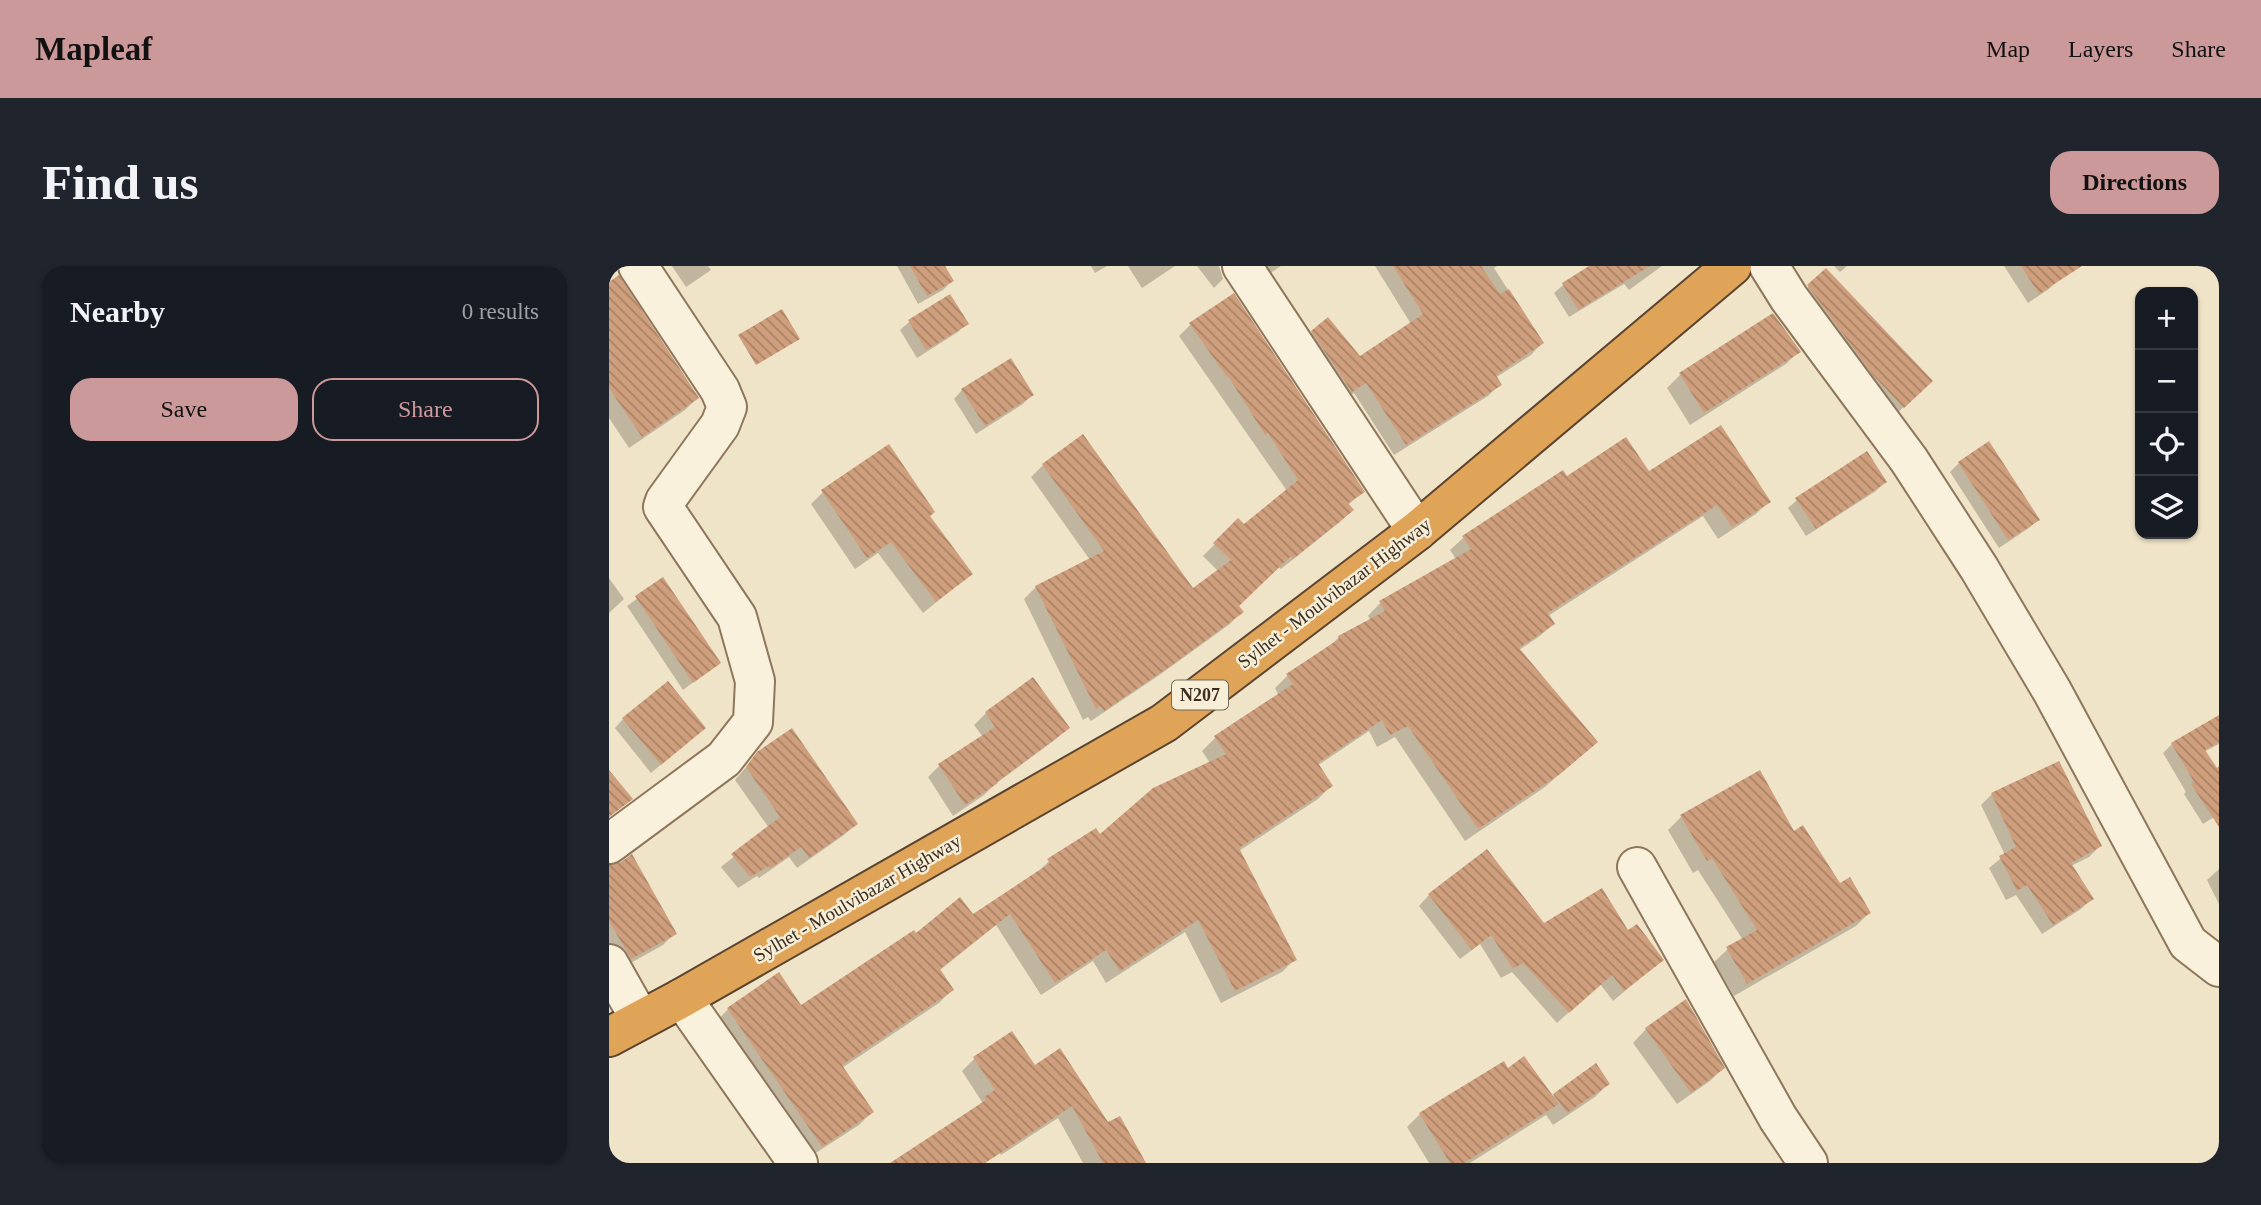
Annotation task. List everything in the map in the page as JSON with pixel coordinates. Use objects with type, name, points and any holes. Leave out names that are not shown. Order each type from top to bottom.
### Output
[{"type":"highway","name":"Sylhet - Moulvibazar Highway","points":[[624,1028],[682,998],[1164,723],[1417,531],[1732,266]]},
{"type":"street","points":[[609,844],[724,759],[753,722],[755,681],[737,617],[663,507],[720,425],[727,407],[720,390],[638,266]]},
{"type":"street","points":[[1242,266],[1417,531]]},
{"type":"street","points":[[1769,266],[1789,298],[1909,460],[1979,568],[2052,691],[2188,943],[2219,967]]},
{"type":"street","points":[[1637,867],[1778,1118],[1808,1163]]},
{"type":"street","points":[[609,964],[624,1028]]},
{"type":"street","points":[[682,998],[799,1163]]},
{"type":"building","points":[[910,266],[945,266],[954,281],[927,296]]},
{"type":"building","points":[[1393,266],[1481,266],[1500,294],[1509,289],[1544,343],[1496,375],[1502,385],[1406,445],[1366,383],[1352,392],[1311,331],[1328,317],[1360,356],[1423,314]]},
{"type":"building","points":[[1589,266],[1650,266],[1578,310],[1562,283]]},
{"type":"building","points":[[2021,266],[2082,266],[2039,294]]},
{"type":"building","points":[[1826,268],[1933,381],[1904,408],[1873,375],[1807,285]]},
{"type":"building","points":[[619,275],[699,398],[642,437],[609,388],[609,282]]},
{"type":"building","points":[[1234,293],[1365,492],[1348,503],[1354,510],[1293,559],[1291,556],[1239,606],[1244,612],[1104,711],[1100,706],[1096,709],[1035,586],[1104,551],[1042,464],[1083,434],[1193,588],[1231,560],[1213,543],[1238,518],[1244,524],[1298,480],[1268,433],[1265,435],[1228,376],[1189,323]]},
{"type":"building","points":[[950,294],[969,324],[926,350],[908,320]]},
{"type":"building","points":[[782,309],[800,339],[756,365],[738,335]]},
{"type":"building","points":[[1773,313],[1801,352],[1704,413],[1679,373]]},
{"type":"building","points":[[1011,358],[1034,395],[985,426],[961,389]]},
{"type":"building","points":[[1721,425],[1771,502],[1732,527],[1717,505],[1548,613],[1555,624],[1519,648],[1598,742],[1560,774],[1478,829],[1408,726],[1390,735],[1382,720],[1318,763],[1333,786],[1239,848],[1297,960],[1235,991],[1198,920],[1120,971],[1106,950],[1055,983],[1010,914],[940,969],[954,990],[842,1065],[874,1112],[822,1147],[727,1008],[779,972],[801,1005],[914,930],[916,933],[960,897],[973,914],[1050,863],[1047,859],[1096,828],[1100,834],[1153,788],[1226,754],[1214,736],[1293,684],[1286,674],[1339,639],[1338,636],[1385,611],[1379,601],[1471,549],[1462,536],[1563,470],[1567,476],[1626,437],[1649,471]]},
{"type":"building","points":[[1989,441],[2040,520],[2008,540],[1958,462]]},
{"type":"building","points":[[889,444],[935,512],[930,516],[973,574],[936,602],[891,542],[867,558],[821,490]]},
{"type":"building","points":[[1867,451],[1887,482],[1816,529],[1795,498]]},
{"type":"building","points":[[663,577],[721,663],[693,683],[635,596]]},
{"type":"building","points":[[1033,677],[1070,728],[965,805],[938,764],[995,727],[985,712]]},
{"type":"building","points":[[668,681],[706,728],[661,765],[622,718]]},
{"type":"building","points":[[2219,715],[2219,742],[2205,750],[2217,768],[2219,766],[2219,827],[2191,784],[2194,782],[2171,743]]},
{"type":"building","points":[[792,728],[858,824],[809,858],[801,847],[771,868],[769,866],[750,877],[731,854],[780,817],[746,767],[757,752]]},
{"type":"building","points":[[2059,761],[2102,846],[2071,863],[2094,899],[2053,925],[2027,885],[2017,891],[1999,856],[2016,847],[1991,793]]},
{"type":"building","points":[[609,770],[633,799],[609,817]]},
{"type":"building","points":[[1760,770],[1794,831],[1803,825],[1840,883],[1850,877],[1871,913],[1747,984],[1726,947],[1757,930],[1712,858],[1707,861],[1680,815]]},
{"type":"building","points":[[1487,849],[1544,923],[1602,888],[1628,930],[1637,924],[1664,960],[1624,991],[1612,975],[1569,1013],[1523,963],[1513,969],[1491,935],[1472,950],[1428,894]]},
{"type":"building","points":[[632,854],[677,934],[631,959],[609,921],[609,865],[621,862]]},
{"type":"building","points":[[1686,999],[1725,1068],[1691,1093],[1645,1028]]},
{"type":"building","points":[[1012,1031],[1035,1065],[1060,1048],[1108,1122],[1120,1116],[1146,1163],[1103,1163],[1072,1106],[985,1163],[890,1163],[986,1100],[984,1097],[995,1090],[973,1057]]},
{"type":"building","points":[[1524,1056],[1559,1104],[1464,1163],[1450,1163],[1419,1113],[1504,1061],[1508,1068]]},
{"type":"building","points":[[1596,1063],[1610,1084],[1567,1113],[1553,1094]]}]
